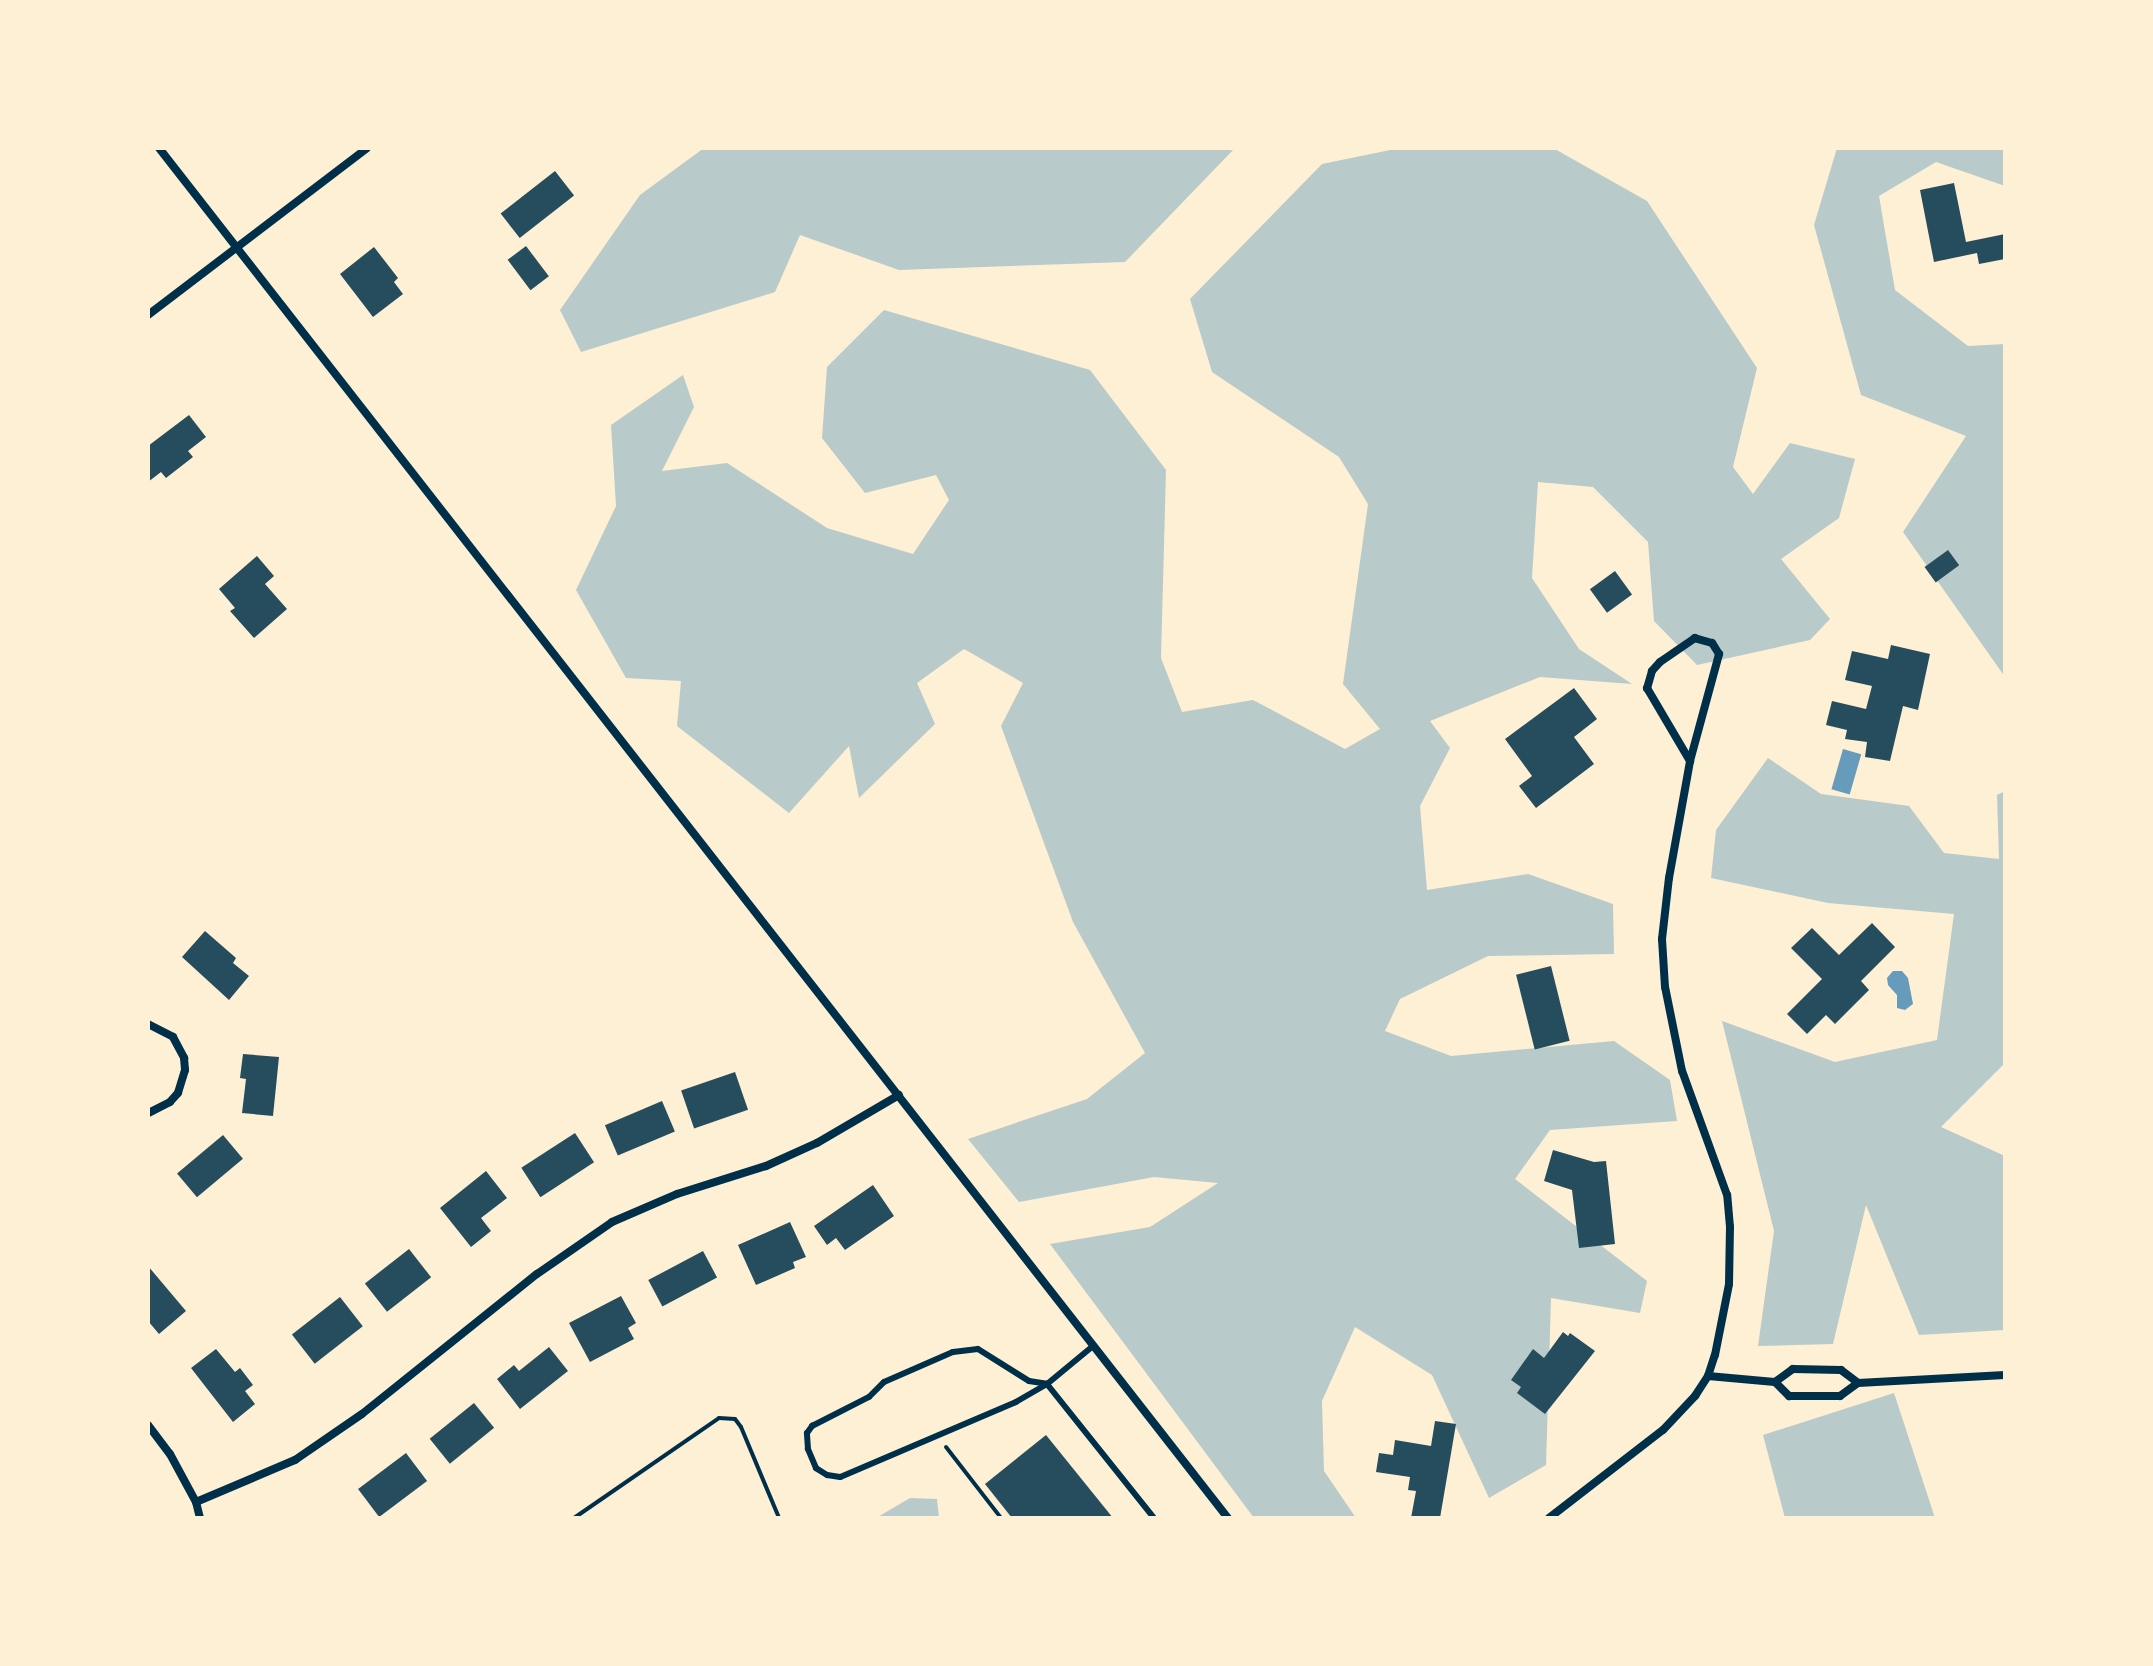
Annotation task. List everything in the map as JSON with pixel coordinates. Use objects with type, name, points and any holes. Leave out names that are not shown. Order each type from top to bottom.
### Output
[{"type":"street","points":[[159,148],[1228,1518]]},
{"type":"street","points":[[148,315],[367,148]]},
{"type":"street","points":[[1549,1518],[1663,1430],[1708,1376],[1729,1284],[1730,1227],[1719,1170],[1673,1038],[1662,939],[1690,761],[1719,654],[1712,643],[1695,638],[1660,662],[1652,671],[1647,688],[1690,761]]},
{"type":"street","points":[[148,1024],[173,1037],[180,1047],[185,1070],[178,1093],[170,1102],[148,1113]]},
{"type":"street","points":[[196,1502],[295,1460],[362,1414],[537,1274],[612,1222],[677,1194],[766,1166],[817,1143],[899,1095]]},
{"type":"street","points":[[1775,1382],[1793,1369],[1841,1370],[1858,1383]]},
{"type":"street","points":[[1708,1376],[1775,1382],[1789,1396],[1840,1396],[1858,1383],[2005,1375]]},
{"type":"street","points":[[148,1425],[170,1454],[196,1502],[200,1518]]},
{"type":"lane","points":[[1093,1346],[1047,1384],[1016,1402],[840,1477],[827,1475],[816,1468],[808,1449],[807,1433],[820,1420],[869,1397],[884,1382],[953,1352],[978,1349],[1029,1381],[1047,1384],[1154,1518]]},
{"type":"path","points":[[574,1518],[719,1418],[735,1419],[741,1427],[779,1518]]},
{"type":"path","points":[[946,1447],[1001,1518]]},
{"type":"shaded area","points":[[704,148],[1235,148],[1125,262],[899,270],[800,235],[775,292],[581,352],[560,310],[640,195]]},
{"type":"shaded area","points":[[1400,148],[1553,148],[1647,201],[1757,368],[1733,467],[1753,494],[1790,443],[1855,459],[1839,518],[1781,559],[1830,619],[1810,640],[1697,665],[1654,621],[1648,542],[1593,487],[1538,482],[1532,578],[1579,649],[1632,684],[1540,677],[1430,721],[1450,748],[1420,806],[1427,890],[1528,874],[1613,904],[1614,954],[1488,956],[1400,999],[1385,1031],[1451,1056],[1614,1041],[1670,1080],[1677,1121],[1550,1130],[1515,1179],[1647,1281],[1640,1313],[1551,1298],[1546,1465],[1489,1498],[1432,1375],[1355,1327],[1322,1401],[1324,1471],[1356,1518],[1254,1518],[1050,1244],[1150,1227],[1218,1183],[1154,1177],[1019,1202],[968,1139],[1087,1099],[1145,1053],[1073,922],[1001,726],[1023,683],[964,649],[917,683],[935,724],[859,798],[849,746],[789,813],[677,726],[681,681],[626,678],[576,590],[616,506],[611,425],[683,375],[694,407],[662,471],[727,463],[827,528],[913,554],[949,500],[936,475],[865,493],[822,438],[827,367],[884,310],[1090,370],[1166,470],[1161,658],[1182,712],[1253,700],[1345,749],[1380,729],[1343,684],[1368,504],[1339,457],[1212,372],[1190,299],[1322,164]]},
{"type":"shaded area","points":[[1837,148],[2005,148],[2005,186],[1936,162],[1879,196],[1895,290],[1968,346],[2005,344],[2005,677],[1903,532],[1966,436],[1861,395],[1814,225]]},
{"type":"shaded area","points":[[1768,758],[1821,794],[1909,806],[1944,853],[1999,859],[1997,795],[2005,791],[2005,1063],[1941,1127],[2005,1156],[2005,1330],[1919,1335],[1866,1205],[1833,1344],[1758,1346],[1774,1231],[1722,1021],[1835,1062],[1937,1040],[1954,914],[1828,903],[1711,878],[1716,830]]},
{"type":"shaded area","points":[[1894,1393],[1935,1518],[1785,1518],[1763,1435]]},
{"type":"shaded area","points":[[910,1498],[937,1499],[939,1518],[876,1518]]},
{"type":"water","points":[[1843,749],[1861,754],[1850,795],[1831,789]]},
{"type":"water","points":[[1893,971],[1902,971],[1908,978],[1913,1004],[1905,1010],[1897,1008],[1897,995],[1888,985],[1887,978]]},
{"type":"building","points":[[555,171],[574,195],[520,238],[501,213]]},
{"type":"building","points":[[1954,183],[1966,242],[2005,234],[2005,259],[1979,264],[1977,253],[1934,262],[1920,190]]},
{"type":"building","points":[[526,246],[549,276],[531,290],[508,260]]},
{"type":"building","points":[[374,247],[398,278],[394,282],[403,294],[373,317],[340,274]]},
{"type":"building","points":[[189,415],[206,437],[188,451],[193,457],[166,478],[161,472],[148,482],[148,446]]},
{"type":"building","points":[[1948,550],[1959,565],[1936,582],[1925,567]]},
{"type":"building","points":[[257,556],[274,576],[265,584],[287,609],[254,638],[230,611],[235,608],[219,589]]},
{"type":"building","points":[[1615,571],[1632,594],[1607,613],[1590,589]]},
{"type":"building","points":[[1891,645],[1930,654],[1918,710],[1903,706],[1890,761],[1865,757],[1867,742],[1845,739],[1847,730],[1826,725],[1832,701],[1866,709],[1872,686],[1845,680],[1852,651],[1888,659]]},
{"type":"building","points":[[1574,688],[1597,719],[1574,737],[1594,764],[1536,808],[1519,786],[1532,776],[1505,739]]},
{"type":"building","points":[[1872,923],[1895,947],[1861,981],[1869,990],[1835,1024],[1826,1015],[1807,1034],[1787,1014],[1822,979],[1791,948],[1812,928],[1839,955]]},
{"type":"building","points":[[205,931],[236,958],[233,963],[249,976],[229,1000],[182,957]]},
{"type":"building","points":[[1551,966],[1570,1041],[1535,1049],[1516,975]]},
{"type":"building","points":[[243,1054],[279,1057],[273,1116],[242,1113],[246,1079],[240,1078]]},
{"type":"building","points":[[735,1072],[748,1110],[694,1128],[681,1091]]},
{"type":"building","points":[[662,1101],[675,1131],[618,1156],[605,1125]]},
{"type":"building","points":[[575,1133],[594,1162],[540,1197],[521,1168]]},
{"type":"building","points":[[223,1135],[243,1159],[197,1197],[177,1174]]},
{"type":"building","points":[[1553,1150],[1594,1162],[1606,1161],[1615,1244],[1579,1248],[1572,1190],[1544,1181]]},
{"type":"building","points":[[486,1171],[507,1198],[481,1218],[491,1231],[471,1247],[440,1208]]},
{"type":"building","points":[[873,1185],[894,1216],[845,1250],[836,1238],[827,1245],[814,1226]]},
{"type":"building","points":[[790,1222],[806,1257],[793,1262],[795,1268],[756,1285],[738,1245]]},
{"type":"building","points":[[409,1249],[431,1277],[387,1312],[365,1283]]},
{"type":"building","points":[[703,1251],[717,1277],[662,1307],[648,1280]]},
{"type":"building","points":[[148,1266],[186,1311],[159,1334],[148,1321]]},
{"type":"building","points":[[621,1296],[636,1323],[628,1328],[634,1339],[590,1362],[569,1323]]},
{"type":"building","points":[[340,1297],[363,1326],[315,1364],[292,1335]]},
{"type":"building","points":[[1563,1332],[1568,1336],[1570,1333],[1595,1351],[1545,1414],[1517,1393],[1521,1387],[1511,1380],[1533,1349],[1544,1358]]},
{"type":"building","points":[[549,1347],[568,1371],[520,1409],[497,1379],[514,1365],[519,1371]]},
{"type":"building","points":[[216,1349],[235,1372],[240,1368],[253,1385],[245,1391],[255,1404],[233,1422],[191,1368]]},
{"type":"building","points":[[474,1403],[494,1428],[450,1464],[430,1439]]},
{"type":"building","points":[[1435,1421],[1456,1424],[1440,1518],[1411,1518],[1416,1491],[1408,1490],[1410,1477],[1376,1472],[1379,1453],[1393,1455],[1395,1440],[1431,1446]]},
{"type":"building","points":[[1046,1435],[1113,1518],[1012,1518],[985,1484]]},
{"type":"building","points":[[406,1453],[427,1481],[379,1517],[358,1489]]}]
